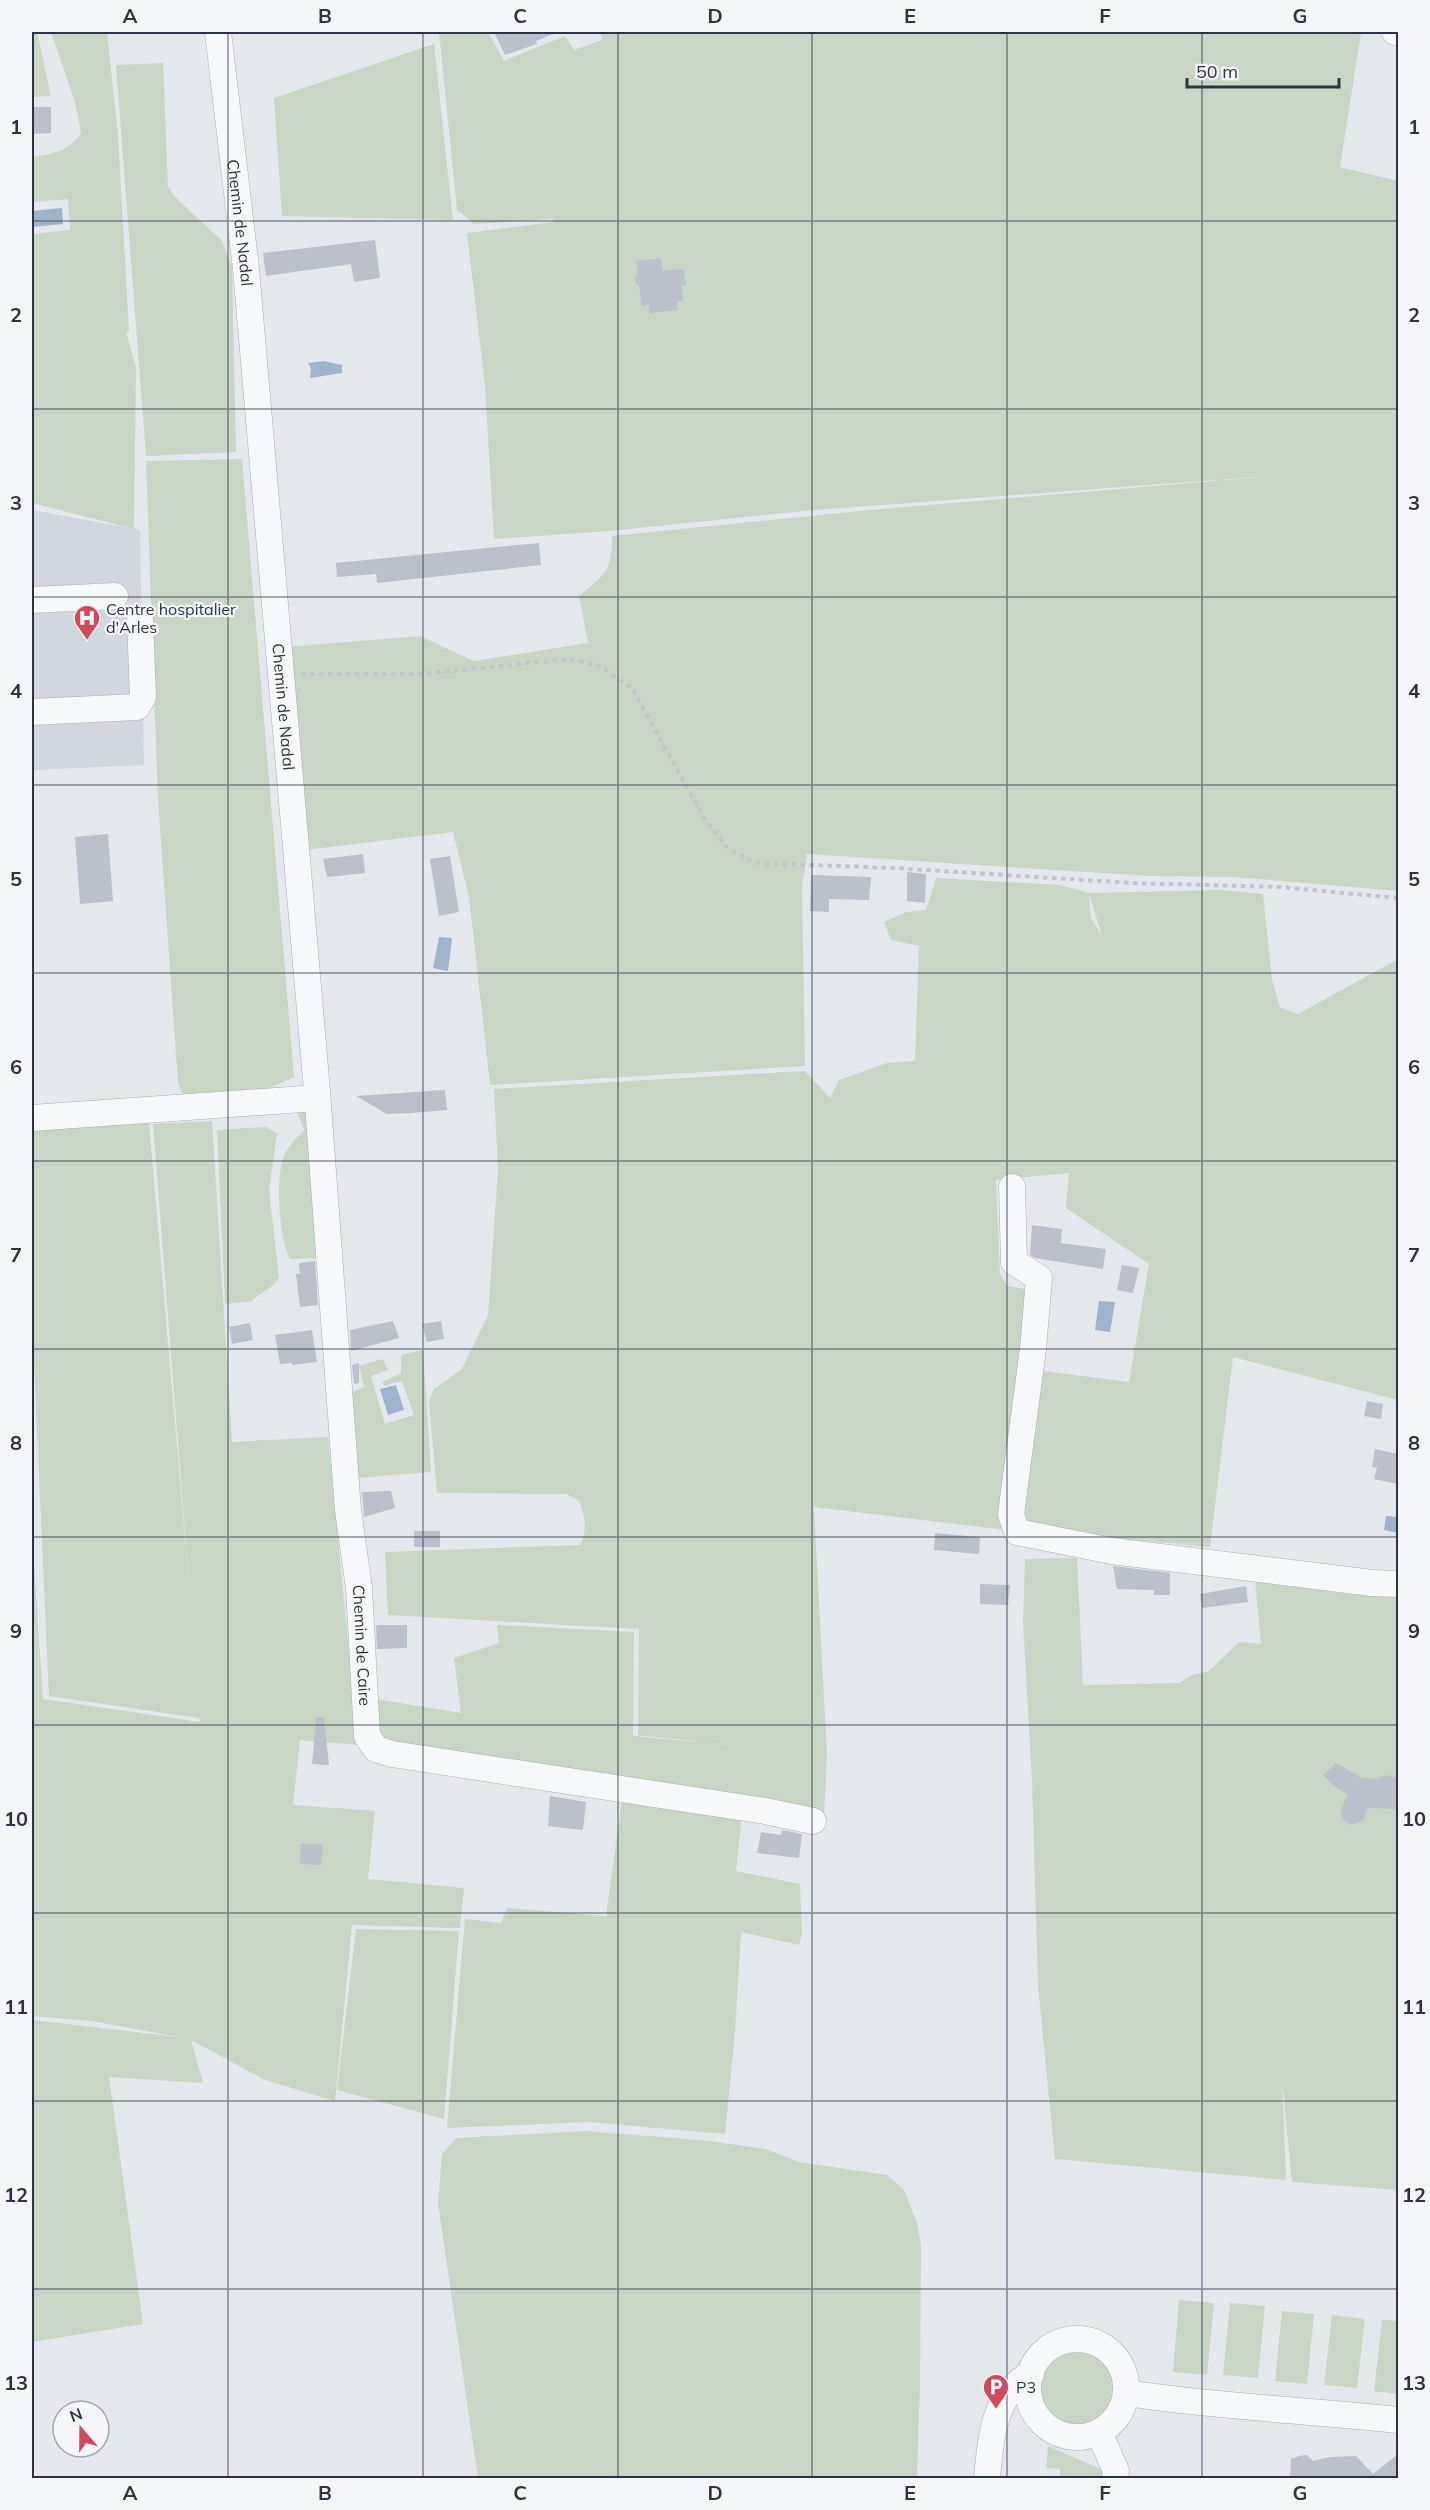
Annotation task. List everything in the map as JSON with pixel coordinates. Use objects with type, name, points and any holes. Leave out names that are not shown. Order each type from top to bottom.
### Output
[{"type":"street","name":"Chemin de Nadal","points":[[219,32],[246,268],[317,1098]]},
{"type":"street","points":[[32,600],[115,596]]},
{"type":"street","points":[[32,712],[137,707],[143,697],[140,620]]},
{"type":"street","points":[[32,1118],[317,1098]]},
{"type":"street","name":"Chemin de Caire","points":[[317,1098],[348,1510],[359,1588],[367,1736],[376,1749],[392,1754],[765,1811],[813,1821]]},
{"type":"street","points":[[1012,1187],[1014,1262],[1039,1278],[1033,1349],[1011,1514],[1017,1532],[1123,1552],[1372,1583],[1398,1584]]},
{"type":"street","points":[[1077,2338],[1098,2342],[1115,2356],[1126,2378],[1127,2393],[1121,2412],[1110,2425],[1099,2432],[1083,2437],[1070,2436],[1053,2431],[1033,2410],[1028,2394],[1031,2374],[1036,2360],[1054,2344],[1077,2338]]},
{"type":"street","points":[[987,2478],[997,2411],[1019,2380],[1031,2374]]},
{"type":"street","points":[[1127,2393],[1185,2402],[1307,2410],[1398,2420]]},
{"type":"street","points":[[1099,2432],[1116,2471],[1115,2478]]},
{"type":"path","points":[[281,674],[420,674],[570,659],[597,665],[632,688],[704,818],[726,847],[754,863],[894,868],[1132,884],[1280,887],[1398,898]]},
{"type":"shaded area","name":"Centre hospitalier d'Arles","points":[[32,510],[140,530],[144,765],[32,770]]},
{"type":"green space","points":[[32,32],[37,32],[51,96],[32,97]]},
{"type":"green space","points":[[51,32],[107,32],[118,135],[129,332],[126,332],[136,367],[134,529],[32,503],[32,234],[70,230],[68,199],[32,202],[32,157],[60,151],[72,144],[81,133],[75,102]]},
{"type":"green space","points":[[439,32],[488,32],[504,61],[565,36],[574,50],[602,40],[601,32],[1361,33],[1340,167],[1398,181],[1398,891],[1236,877],[1150,876],[807,854],[802,886],[805,1066],[490,1085],[469,897],[453,832],[305,850],[284,647],[420,636],[474,661],[588,643],[579,596],[605,571],[612,548],[612,536],[870,510],[1309,473],[814,510],[609,531],[494,539],[485,386],[467,233],[554,222],[552,219],[474,224],[457,210]]},
{"type":"green space","points":[[434,44],[453,220],[282,216],[274,98]]},
{"type":"green space","points":[[163,63],[168,186],[174,196],[222,241],[232,267],[236,452],[146,456],[116,65]]},
{"type":"green space","points":[[242,459],[294,1077],[265,1090],[183,1096],[178,1083],[158,799],[146,461]]},
{"type":"green space","points":[[936,878],[1060,885],[1089,893],[1220,890],[1263,894],[1272,980],[1280,1007],[1298,1014],[1398,959],[1398,1400],[1233,1357],[1210,1547],[1068,1534],[1022,1523],[1035,1370],[1129,1382],[1149,1264],[1066,1208],[1069,1173],[996,1180],[1000,1274],[1007,1286],[1025,1289],[1006,1530],[814,1507],[827,1754],[824,1816],[383,1745],[372,1703],[375,1699],[461,1713],[454,1658],[499,1643],[497,1625],[634,1632],[633,1736],[728,1745],[638,1735],[639,1629],[388,1615],[385,1552],[580,1545],[584,1534],[584,1518],[579,1501],[566,1494],[437,1493],[429,1401],[434,1389],[462,1369],[488,1315],[498,1170],[494,1089],[805,1071],[830,1098],[839,1080],[887,1063],[915,1061],[919,946],[891,940],[884,922],[906,912],[926,910]],"holes":[[[1090,897],[1102,936],[1091,918]]]},
{"type":"green space","points":[[314,1105],[324,1258],[290,1259],[281,1223],[279,1193],[281,1166],[288,1149],[304,1130],[298,1114],[301,1107]]},
{"type":"green space","points":[[212,1121],[232,1442],[328,1437],[358,1745],[300,1740],[293,1805],[375,1811],[368,1879],[464,1888],[460,1928],[352,1925],[335,2101],[265,2080],[191,2040],[203,2083],[109,2077],[143,2324],[32,2342],[32,2020],[178,2037],[92,2021],[32,2016],[32,1535],[43,1699],[200,1722],[199,1718],[49,1696],[32,1319],[32,1131],[149,1123],[190,1597],[153,1124]]},
{"type":"green space","points":[[266,1127],[277,1133],[269,1190],[279,1277],[274,1285],[252,1301],[225,1304],[217,1130]]},
{"type":"green space","points":[[423,1350],[431,1472],[357,1478],[351,1393],[364,1387],[359,1366],[383,1359],[388,1370],[371,1376],[385,1424],[414,1415],[402,1381],[384,1386],[382,1382],[401,1373],[401,1355]]},
{"type":"green space","points":[[1077,1558],[1083,1685],[1179,1683],[1190,1676],[1209,1671],[1239,1642],[1261,1644],[1255,1580],[1345,1594],[1398,1596],[1398,2190],[1292,2182],[1282,2080],[1286,2180],[1055,2159],[1038,1985],[1032,1780],[1023,1623],[1025,1559]]},
{"type":"green space","points":[[622,1799],[742,1815],[736,1871],[800,1884],[802,1934],[799,1945],[741,1932],[735,2032],[725,2134],[589,2122],[447,2128],[465,1919],[501,1923],[507,1908],[606,1916]]},
{"type":"green space","points":[[356,1929],[459,1931],[444,2119],[337,2090]]},
{"type":"green space","points":[[586,2131],[709,2141],[766,2149],[799,2162],[887,2175],[904,2190],[917,2223],[921,2245],[917,2478],[478,2478],[438,2203],[442,2154],[456,2138]]},
{"type":"green space","points":[[1179,2300],[1214,2303],[1207,2375],[1173,2372]]},
{"type":"green space","points":[[1230,2303],[1265,2306],[1258,2378],[1223,2375]]},
{"type":"green space","points":[[1282,2311],[1314,2314],[1307,2384],[1275,2381]]},
{"type":"green space","points":[[1332,2315],[1365,2319],[1357,2388],[1324,2385]]},
{"type":"green space","points":[[1382,2320],[1398,2321],[1398,2394],[1374,2391]]},
{"type":"green space","points":[[1070,2349],[1084,2349],[1098,2355],[1109,2366],[1115,2380],[1112,2402],[1104,2414],[1084,2425],[1070,2425],[1056,2419],[1045,2408],[1039,2394],[1039,2380],[1045,2366],[1056,2355]]},
{"type":"green space","points":[[1048,2446],[1105,2471],[1105,2478],[1060,2478],[1060,2469],[1046,2468]]},
{"type":"water","points":[[62,208],[63,224],[32,227],[32,211]]},
{"type":"water","points":[[323,361],[342,365],[342,373],[310,378],[311,368],[308,363]]},
{"type":"water","points":[[439,937],[452,938],[448,971],[433,968]]},
{"type":"water","points":[[1099,1301],[1115,1302],[1110,1332],[1095,1330]]},
{"type":"water","points":[[396,1385],[404,1410],[388,1415],[380,1389]]},
{"type":"water","points":[[1386,1516],[1398,1517],[1398,1533],[1384,1530]]},
{"type":"building","points":[[494,32],[558,32],[536,41],[537,44],[505,55]]},
{"type":"building","points":[[32,107],[51,107],[51,133],[32,134]]},
{"type":"building","points":[[375,240],[380,278],[354,282],[351,264],[266,276],[263,253]]},
{"type":"building","points":[[661,258],[663,271],[684,269],[686,286],[682,285],[683,301],[677,301],[678,310],[649,313],[649,305],[642,306],[639,285],[636,285],[635,275],[638,275],[636,261]]},
{"type":"building","points":[[539,543],[541,565],[377,583],[376,574],[337,577],[336,563]]},
{"type":"building","points":[[108,834],[113,901],[80,904],[75,837]]},
{"type":"building","points":[[363,854],[365,873],[327,877],[323,859]]},
{"type":"building","points":[[450,856],[459,912],[439,916],[430,859]]},
{"type":"building","points":[[907,872],[926,874],[925,903],[907,901]]},
{"type":"building","points":[[811,875],[871,877],[869,900],[829,899],[829,912],[810,911]]},
{"type":"building","points":[[445,1090],[447,1110],[411,1113],[387,1114],[356,1096]]},
{"type":"building","points":[[1032,1225],[1062,1229],[1061,1243],[1106,1249],[1103,1269],[1035,1258],[1030,1255]]},
{"type":"building","points":[[315,1261],[318,1305],[300,1307],[296,1274],[300,1274],[299,1263]]},
{"type":"building","points":[[1122,1265],[1139,1268],[1133,1293],[1117,1290]]},
{"type":"building","points":[[393,1321],[399,1338],[351,1351],[350,1330]]},
{"type":"building","points":[[441,1321],[444,1339],[427,1342],[422,1324]]},
{"type":"building","points":[[250,1323],[253,1340],[232,1344],[229,1327]]},
{"type":"building","points":[[312,1330],[317,1362],[280,1364],[275,1335]]},
{"type":"building","points":[[359,1363],[359,1383],[354,1384],[352,1365]]},
{"type":"building","points":[[1367,1401],[1383,1404],[1381,1419],[1364,1416]]},
{"type":"building","points":[[1375,1449],[1398,1454],[1398,1484],[1374,1479],[1377,1468],[1372,1467]]},
{"type":"building","points":[[391,1491],[395,1508],[364,1517],[362,1492]]},
{"type":"building","points":[[414,1531],[440,1531],[440,1547],[414,1547]]},
{"type":"building","points":[[935,1533],[980,1537],[979,1554],[934,1550]]},
{"type":"building","points":[[1113,1566],[1170,1573],[1170,1595],[1154,1595],[1154,1590],[1117,1589]]},
{"type":"building","points":[[980,1584],[1010,1585],[1008,1605],[980,1604]]},
{"type":"building","points":[[1246,1586],[1248,1602],[1202,1608],[1200,1594]]},
{"type":"building","points":[[376,1625],[407,1625],[407,1648],[377,1649]]},
{"type":"building","points":[[316,1717],[324,1717],[329,1765],[312,1764]]},
{"type":"building","points":[[1336,1763],[1362,1778],[1377,1779],[1386,1775],[1398,1779],[1398,1809],[1368,1808],[1363,1820],[1351,1825],[1344,1820],[1340,1811],[1348,1795],[1323,1775]]},
{"type":"building","points":[[550,1796],[586,1802],[583,1830],[548,1826]]},
{"type":"building","points":[[782,1830],[802,1834],[799,1858],[757,1853],[761,1832],[781,1835]]},
{"type":"building","points":[[301,1843],[323,1845],[321,1865],[300,1864]]},
{"type":"building","points":[[1398,2454],[1398,2478],[1290,2478],[1291,2459],[1299,2456],[1307,2455],[1313,2461],[1330,2457],[1356,2456],[1373,2474]]},
{"type":"place","name":"Centre hospitalier d'Arles","points":[[87,641]]},
{"type":"place","name":"P3","points":[[996,2410]]}]
